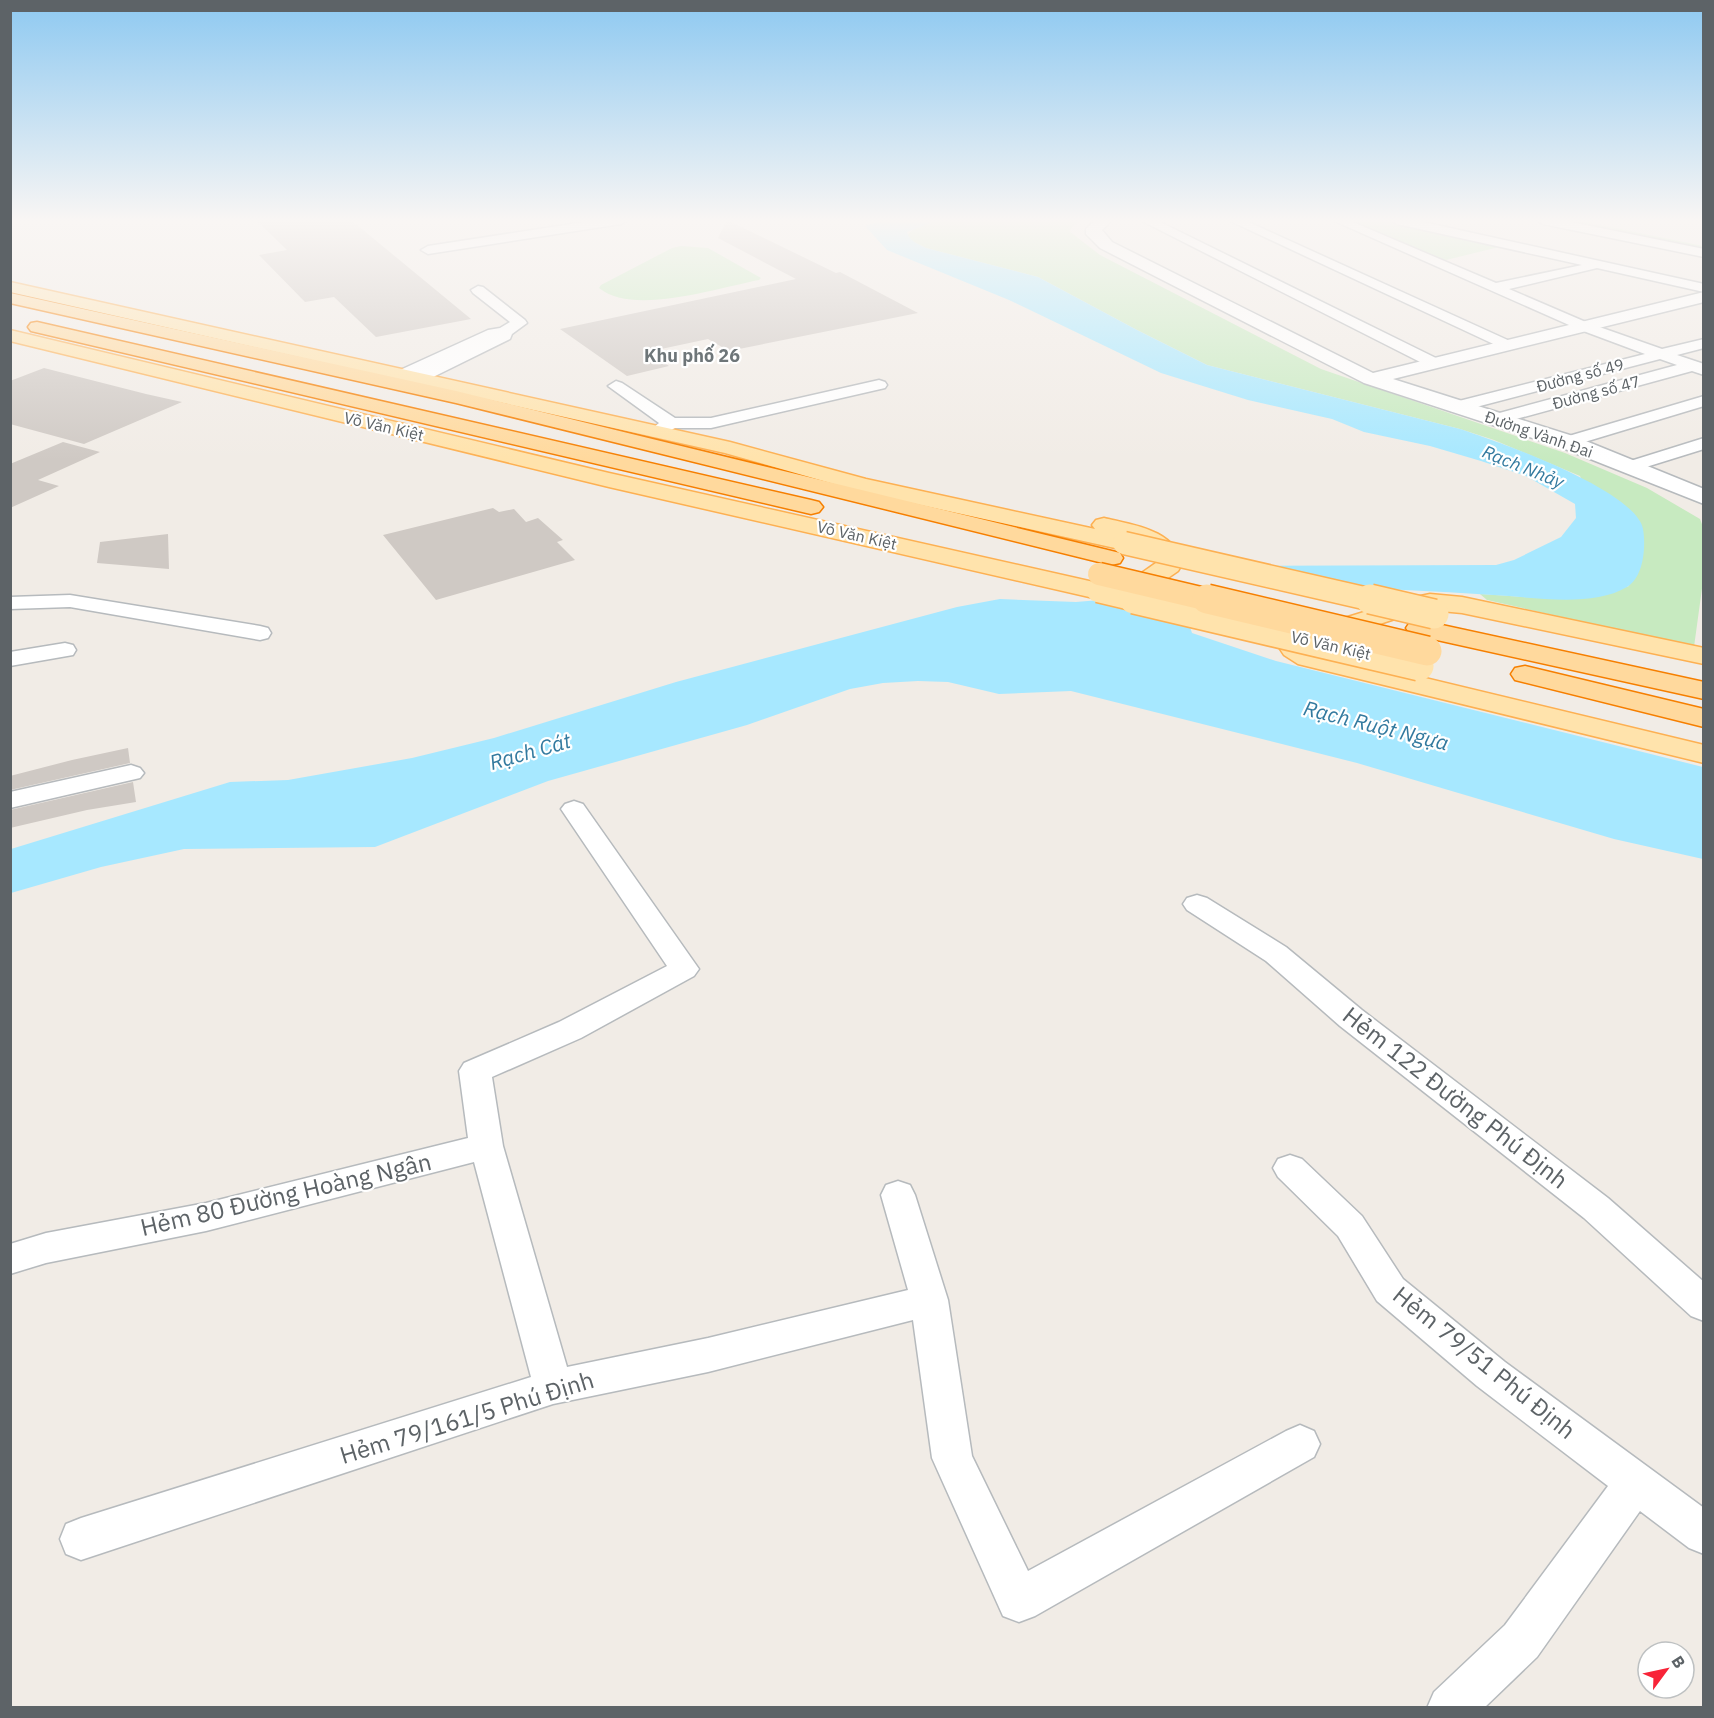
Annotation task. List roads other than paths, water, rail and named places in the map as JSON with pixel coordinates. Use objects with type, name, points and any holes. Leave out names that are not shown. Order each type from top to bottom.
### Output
[{"type":"highway","name":"Võ Văn Kiệt","points":[[20,300],[456,397],[1108,566]]},
{"type":"highway","name":"Võ Văn Kiệt","points":[[10,320],[417,417],[1108,566],[1425,640],[1704,718]]},
{"type":"highway","points":[[417,417],[456,397]]},
{"type":"highway","name":"Võ Văn Kiệt","points":[[1425,640],[1704,691]]},
{"type":"main road","name":"Võ Văn Kiệt","points":[[71,300],[424,370],[664,428],[862,485],[1108,566]]},
{"type":"main road","name":"Võ Văn Kiệt","points":[[10,335],[609,480],[1108,566],[1425,640],[1704,737]]},
{"type":"main road","points":[[609,480],[686,505],[1061,596],[1112,595],[1134,589],[1169,566],[1168,555],[1149,537],[1090,521],[832,464],[730,448]]},
{"type":"main road","points":[[1704,656],[1462,605],[1430,602],[1416,604],[1306,639],[1294,649],[1308,658],[1704,754]]},
{"type":"main road","name":"Võ Văn Kiệt","points":[[1425,640],[1704,674]]},
{"type":"street","points":[[424,370],[505,336],[504,332],[520,323],[491,300]]},
{"type":"street","name":"Đường Vành Đai","points":[[1214,300],[1371,380],[1568,442],[1698,491]]},
{"type":"street","points":[[1307,300],[1434,363]]},
{"type":"street","points":[[1409,300],[1507,345]]},
{"type":"street","points":[[1523,300],[1583,326],[1698,368]]},
{"type":"street","points":[[1371,380],[1691,300]]},
{"type":"street","name":"Đường số 49","points":[[1457,407],[1704,344]]},
{"type":"street","name":"Đường số 47","points":[[1498,419],[1698,368]]},
{"type":"street","points":[[616,386],[664,428],[711,423],[879,385]]},
{"type":"street","points":[[1568,442],[1704,401]]},
{"type":"street","points":[[1630,467],[1704,443]]},
{"type":"street","points":[[10,603],[70,601],[260,633]]},
{"type":"street","points":[[10,659],[65,650]]},
{"type":"street","points":[[10,800],[131,773]]},
{"type":"street","points":[[553,1387],[486,1146],[475,1071],[570,1030],[684,969],[574,808]]},
{"type":"street","name":"Hẻm 122 Đường Phú Định","points":[[1197,904],[1276,954],[1351,1018],[1596,1208],[1704,1305]]},
{"type":"street","name":"Hẻm 80 Đường Hoàng Ngân","points":[[10,1258],[46,1248],[206,1217],[486,1146]]},
{"type":"street","name":"Hẻm 79/51 Phú Định","points":[[1290,1168],[1350,1226],[1390,1290],[1491,1374],[1704,1534]]},
{"type":"street","points":[[898,1195],[929,1300],[951,1458],[1019,1600],[1300,1444]]},
{"type":"street","name":"Hẻm 79/161/5 Phú Định","points":[[81,1539],[553,1387],[708,1355],[929,1300]]},
{"type":"street","points":[[1450,1707],[1521,1641],[1636,1482]]},
{"type":"water","points":[[1009,300],[1081,300],[1207,365],[1460,429],[1503,444],[1592,483],[1635,514],[1643,529],[1644,544],[1637,576],[1627,587],[1597,597],[1562,600],[1338,587],[1254,586],[1228,589],[1184,609],[1192,633],[1276,661],[1703,767],[1703,859],[1614,839],[1357,763],[1071,691],[999,694],[948,682],[918,681],[883,683],[850,689],[747,725],[548,781],[375,847],[184,849],[101,867],[11,893],[11,849],[230,782],[288,780],[412,758],[494,738],[676,682],[957,607],[1000,599],[1076,602],[1124,598],[1234,566],[1496,565],[1514,560],[1561,537],[1576,518],[1575,504],[1526,476],[1430,446],[1364,432],[1332,419],[1248,400],[1161,373]]},
{"type":"district","name":"Khu phố 26","points":[[692,356]]},
{"type":"water label","name":"Rạch Nhảy","points":[[1523,467]]},
{"type":"water label","name":"Rạch Ruột Ngựa","points":[[1376,726]]},
{"type":"water label","name":"Rạch Cát","points":[[530,752]]}]
